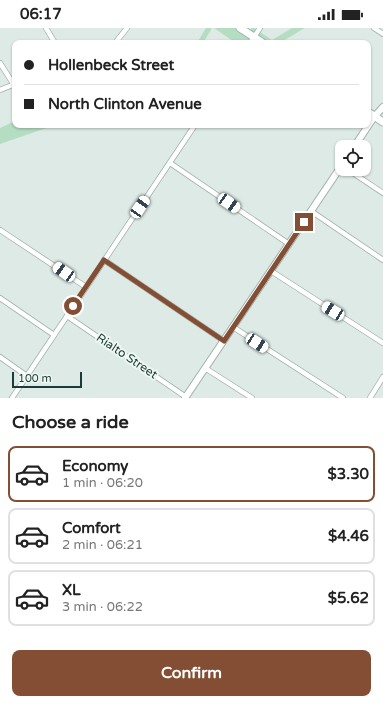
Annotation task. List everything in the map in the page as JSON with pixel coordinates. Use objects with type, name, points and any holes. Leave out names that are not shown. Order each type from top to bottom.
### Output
[{"type":"main road","points":[[240,28],[252,40]]},
{"type":"main road","points":[[371,114],[383,122]]},
{"type":"street","points":[[46,28],[53,40]]},
{"type":"street","points":[[117,40],[127,28]]},
{"type":"street","points":[[252,40],[260,28]]},
{"type":"street","points":[[374,28],[383,34]]},
{"type":"street","points":[[0,63],[12,81]]},
{"type":"street","points":[[0,90],[12,85]]},
{"type":"street","points":[[371,114],[383,107]]},
{"type":"street","points":[[12,398],[193,128]]},
{"type":"street","points":[[358,140],[364,128]]},
{"type":"street","points":[[170,163],[289,244]]},
{"type":"street","points":[[186,397],[335,175]]},
{"type":"street","points":[[358,176],[383,193]]},
{"type":"street","points":[[311,211],[383,260]]},
{"type":"street","points":[[0,230],[86,288]]},
{"type":"street","points":[[104,260],[224,341]]},
{"type":"street","points":[[271,271],[383,343]]},
{"type":"street","points":[[0,298],[54,335]]},
{"type":"street","name":"Rialto Street","points":[[67,316],[186,397]]},
{"type":"street","points":[[233,327],[343,398]]},
{"type":"street","points":[[0,357],[27,376]]},
{"type":"street","points":[[205,368],[252,398]]},
{"type":"street","points":[[370,398],[383,378]]},
{"type":"green space","points":[[206,28],[212,28],[205,40],[199,40]]},
{"type":"green space","points":[[214,28],[240,28],[248,33],[252,28],[254,28],[272,40],[259,40],[254,37],[252,40],[232,40]]},
{"type":"green space","points":[[292,28],[305,28],[286,39],[272,40]]},
{"type":"green space","points":[[12,122],[12,128],[46,128],[0,144],[0,128]]},
{"type":"route","points":[[73,306],[104,260],[224,341],[304,222]]}]
